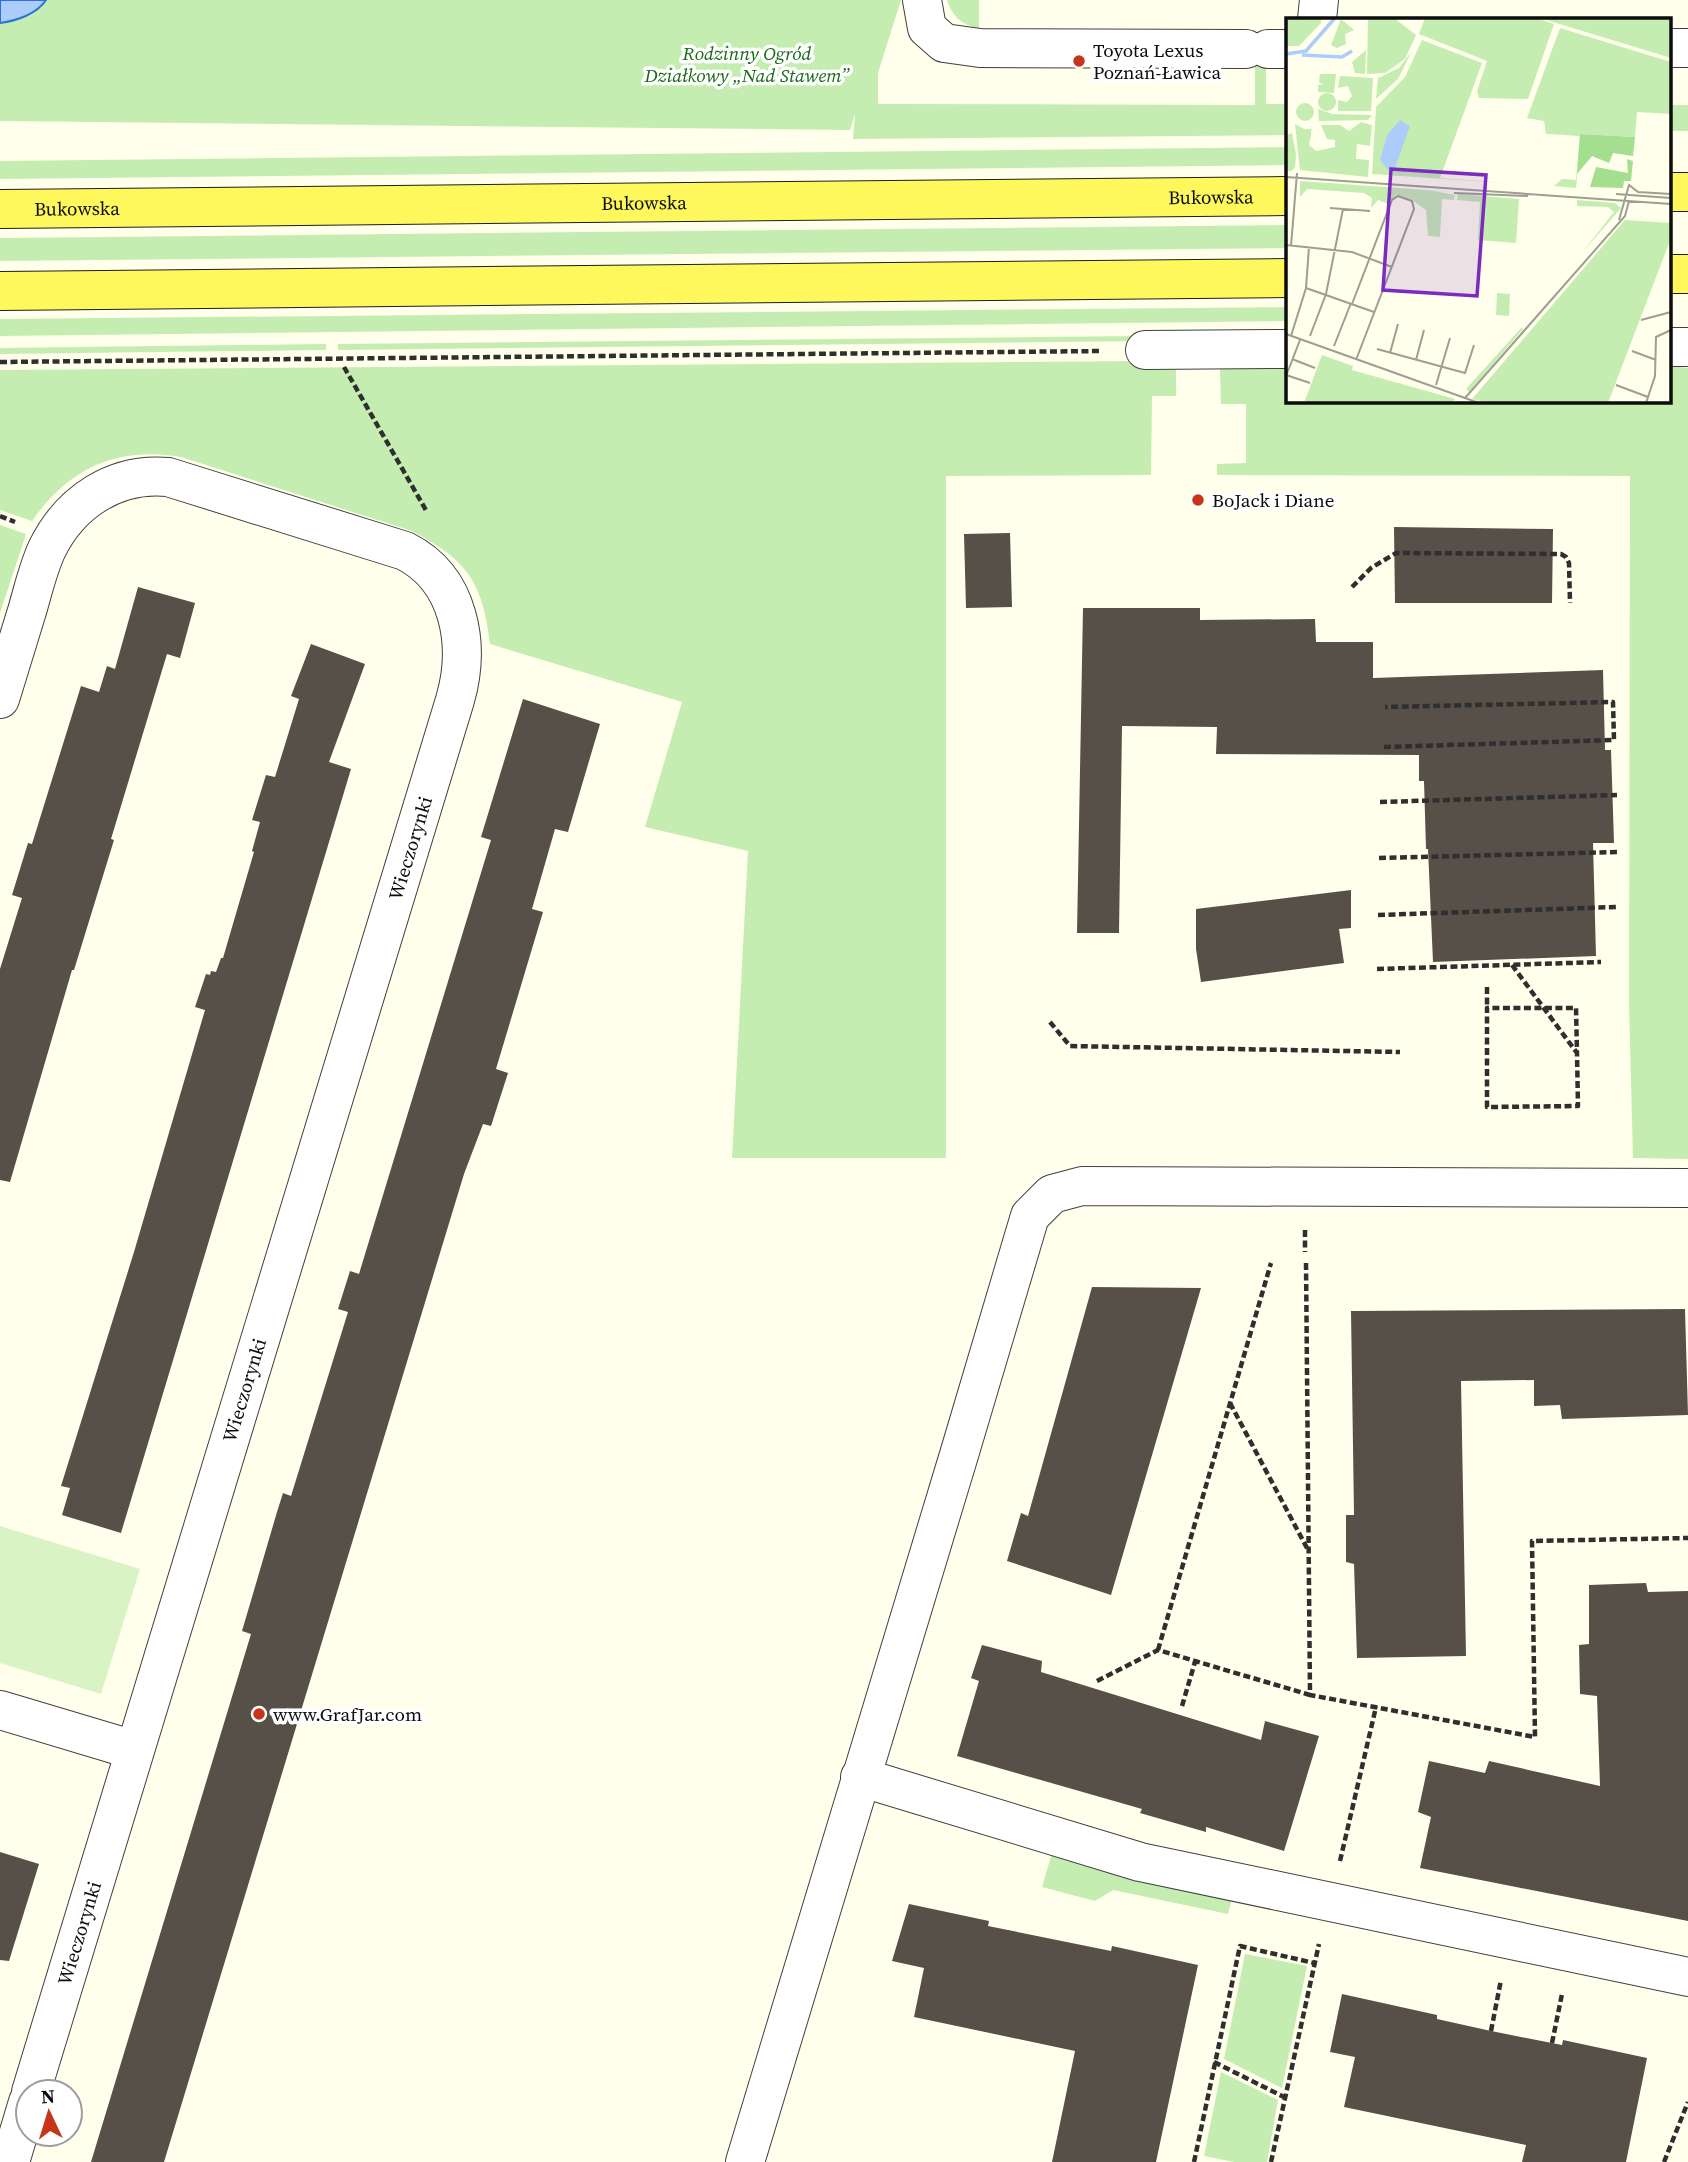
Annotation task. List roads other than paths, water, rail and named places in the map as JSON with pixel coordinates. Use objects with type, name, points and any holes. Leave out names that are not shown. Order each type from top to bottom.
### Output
[{"type":"main road","points":[[1670,192],[1688,192]]},
{"type":"main road","name":"Bukowska","points":[[0,209],[1286,196]]},
{"type":"main road","points":[[1670,274],[1688,274]]},
{"type":"main road","points":[[0,291],[1286,278]]},
{"type":"street","points":[[922,0],[928,28],[944,43],[980,48],[1267,49]]},
{"type":"street","points":[[1317,18],[1319,0]]},
{"type":"street","points":[[1670,48],[1688,48]]},
{"type":"street","points":[[1670,347],[1688,347]]},
{"type":"street","points":[[1145,350],[1286,349]]},
{"type":"street","name":"Wieczorynki","points":[[0,699],[45,553],[61,525],[80,503],[103,489],[147,477],[168,477],[405,551],[427,564],[446,589],[457,618],[461,657],[458,688],[35,2078]]},
{"type":"street","points":[[745,2162],[860,1777],[918,1596],[1030,1216],[1052,1195],[1082,1186],[1688,1188]]},
{"type":"street","points":[[0,1710],[134,1750]]},
{"type":"street","points":[[860,1777],[1140,1861],[1688,1977]]},
{"type":"water","points":[[0,0],[46,0],[26,16],[0,23]]},
{"type":"place","name":"Toyota Lexus Poznań-Ławica","points":[[1079,61]]},
{"type":"place","name":"BoJack i Diane","points":[[1198,500]]},
{"type":"place","name":"www.GrafJar.com","points":[[259,1714]]},
{"type":"park label","name":"Rodzinny Ogród Działkowy „Nad Stawem”","points":[[747,64]]}]
